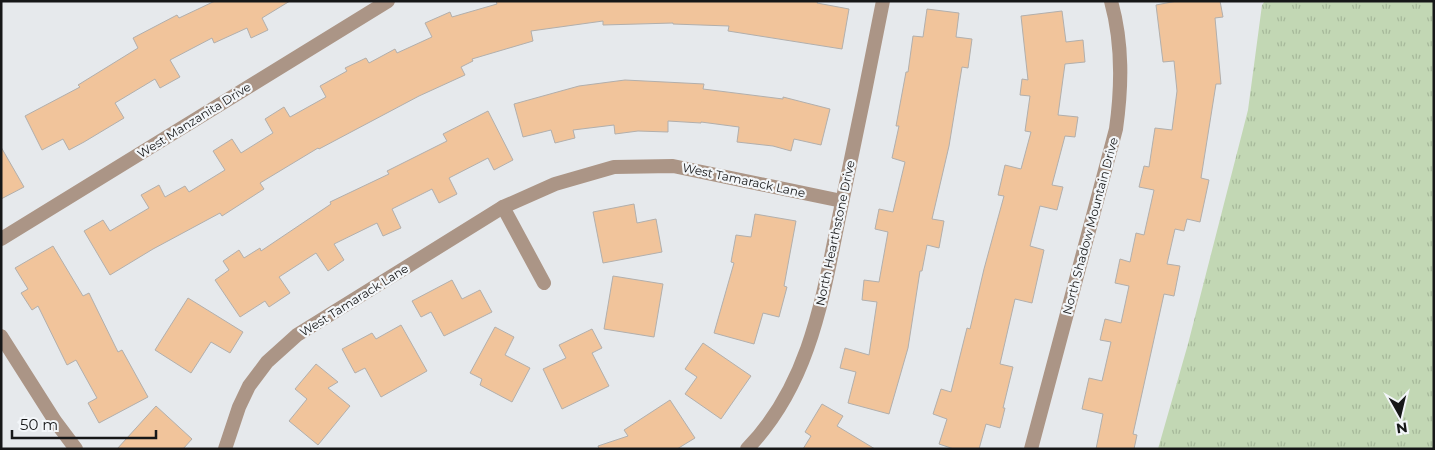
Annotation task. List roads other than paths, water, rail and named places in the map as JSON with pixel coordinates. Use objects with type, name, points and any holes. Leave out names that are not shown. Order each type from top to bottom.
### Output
[{"type":"street","name":"West Manzanita Drive","points":[[1,239],[388,1]]},
{"type":"street","name":"North Hearthstone Drive","points":[[747,449],[758,438],[781,404],[798,375],[808,349],[826,283],[883,1]]},
{"type":"street","name":"North Shadow Mountain Drive","points":[[1031,449],[1116,129],[1121,93],[1120,52],[1116,18],[1111,1]]},
{"type":"street","name":"West Tamarack Lane","points":[[225,449],[238,407],[249,386],[267,362],[297,335],[503,207],[555,184],[614,167],[673,166],[842,201]]},
{"type":"street","points":[[503,207],[544,283]]},
{"type":"street","points":[[1,336],[55,421],[76,449]]}]
